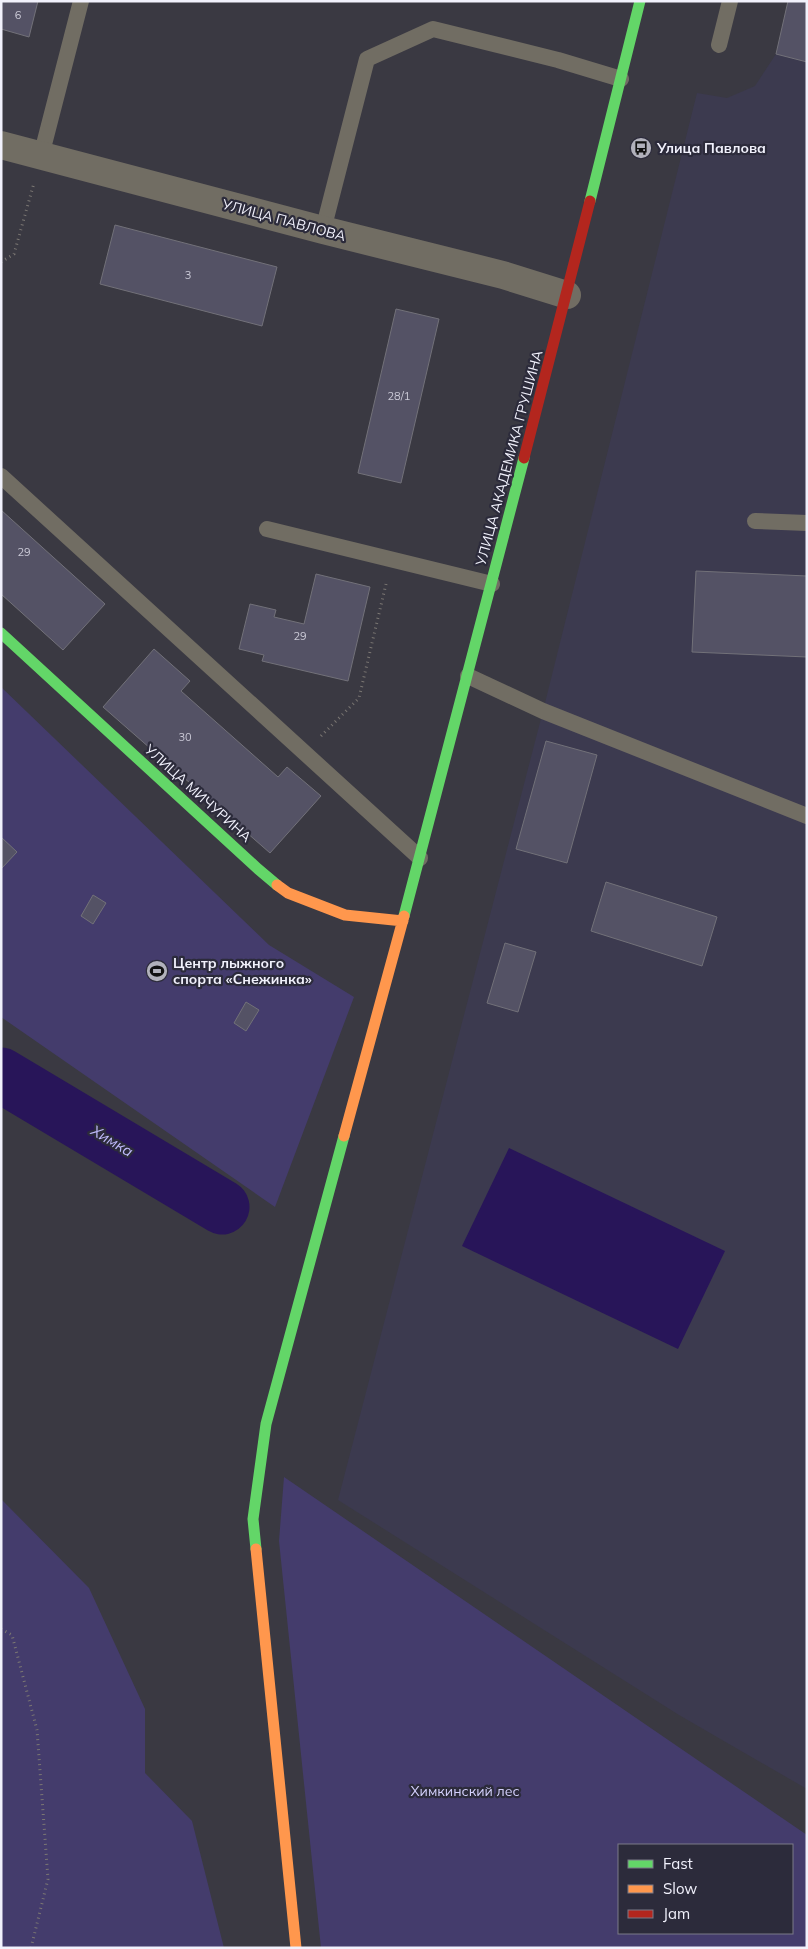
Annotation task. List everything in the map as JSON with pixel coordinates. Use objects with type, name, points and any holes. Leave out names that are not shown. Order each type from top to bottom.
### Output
[{"type":"street","name":"УЛИЦА АКАДЕМИКА ГРУШИНА","points":[[296,1948],[253,1519],[266,1424],[468,676],[567,294],[640,1]]},
{"type":"street","name":"УЛИЦА ПАВЛОВА","points":[[1,145],[323,230],[503,275],[567,294]]},
{"type":"street","name":"УЛИЦА МИЧУРИНА","points":[[1,633],[258,868],[288,893],[345,915],[403,921]]},
{"type":"lane","points":[[41,156],[81,1]]},
{"type":"lane","points":[[719,45],[730,1]]},
{"type":"lane","points":[[323,230],[367,59],[434,29],[558,60],[620,79]]},
{"type":"lane","points":[[1,476],[420,858]]},
{"type":"lane","points":[[755,521],[807,523]]},
{"type":"lane","points":[[267,529],[492,584]]},
{"type":"lane","points":[[468,676],[543,711],[807,816]]},
{"type":"path","points":[[1,262],[14,254],[41,156]]},
{"type":"path","points":[[305,752],[358,698],[392,560]]},
{"type":"path","points":[[1,1629],[12,1636],[37,1730],[48,1879],[31,1948]]},
{"type":"shaded area","points":[[788,1],[807,1],[807,1789],[679,1715],[338,1500],[543,711],[697,93],[727,98],[755,86],[776,54]]},
{"type":"shaded area","points":[[509,1148],[725,1251],[678,1349],[462,1246]]},
{"type":"green space","name":"Центр лыжного спорта «Снежинка»","points":[[1,687],[269,945],[354,997],[275,1207],[1,1017]]},
{"type":"green space","name":"Химкинский лес","points":[[284,1477],[807,1835],[807,1948],[321,1948],[279,1541]]},
{"type":"green space","points":[[1,1499],[89,1588],[145,1709],[145,1773],[192,1821],[224,1948],[1,1948]]},
{"type":"building","points":[[1,1],[38,1],[29,37],[1,29]]},
{"type":"building","points":[[788,1],[807,1],[807,62],[776,54]]},
{"type":"building","points":[[115,225],[277,267],[262,326],[100,284]]},
{"type":"building","points":[[396,309],[439,319],[401,483],[358,473]]},
{"type":"building","points":[[1,510],[105,604],[63,650],[1,594]]},
{"type":"building","points":[[696,571],[807,576],[807,657],[692,652]]},
{"type":"building","points":[[316,574],[370,587],[348,681],[262,661],[264,655],[239,649],[250,604],[276,610],[274,617],[304,624]]},
{"type":"building","points":[[154,649],[190,681],[181,691],[278,777],[287,767],[321,796],[270,853],[103,707]]},
{"type":"building","points":[[546,741],[597,755],[567,863],[516,849]]},
{"type":"building","points":[[1,837],[17,852],[1,869]]},
{"type":"building","points":[[606,882],[717,917],[702,966],[591,931]]},
{"type":"building","points":[[93,895],[106,903],[93,924],[81,916]]},
{"type":"building","points":[[505,943],[536,952],[518,1012],[487,1003]]},
{"type":"building","points":[[246,1002],[259,1010],[246,1031],[234,1023]]},
{"type":"waterway","name":"Химка","points":[[1,1075],[222,1207]]},
{"type":"traffic: fast","points":[[590,201],[640,1]]},
{"type":"traffic: fast","points":[[404,916],[524,458]]},
{"type":"traffic: fast","points":[[1,633],[277,885]]},
{"type":"traffic: fast","points":[[256,1549],[253,1519],[266,1424],[344,1136]]},
{"type":"traffic: slow","points":[[277,885],[288,893],[345,915],[403,921]]},
{"type":"traffic: slow","points":[[344,1136],[404,916]]},
{"type":"traffic: slow","points":[[256,1549],[296,1948]]},
{"type":"traffic: jam","points":[[524,458],[590,201]]},
{"type":"place","name":"Улица Павлова","points":[[641,148]]},
{"type":"place","name":"Центр лыжного спорта «Снежинка»","points":[[157,971]]}]
